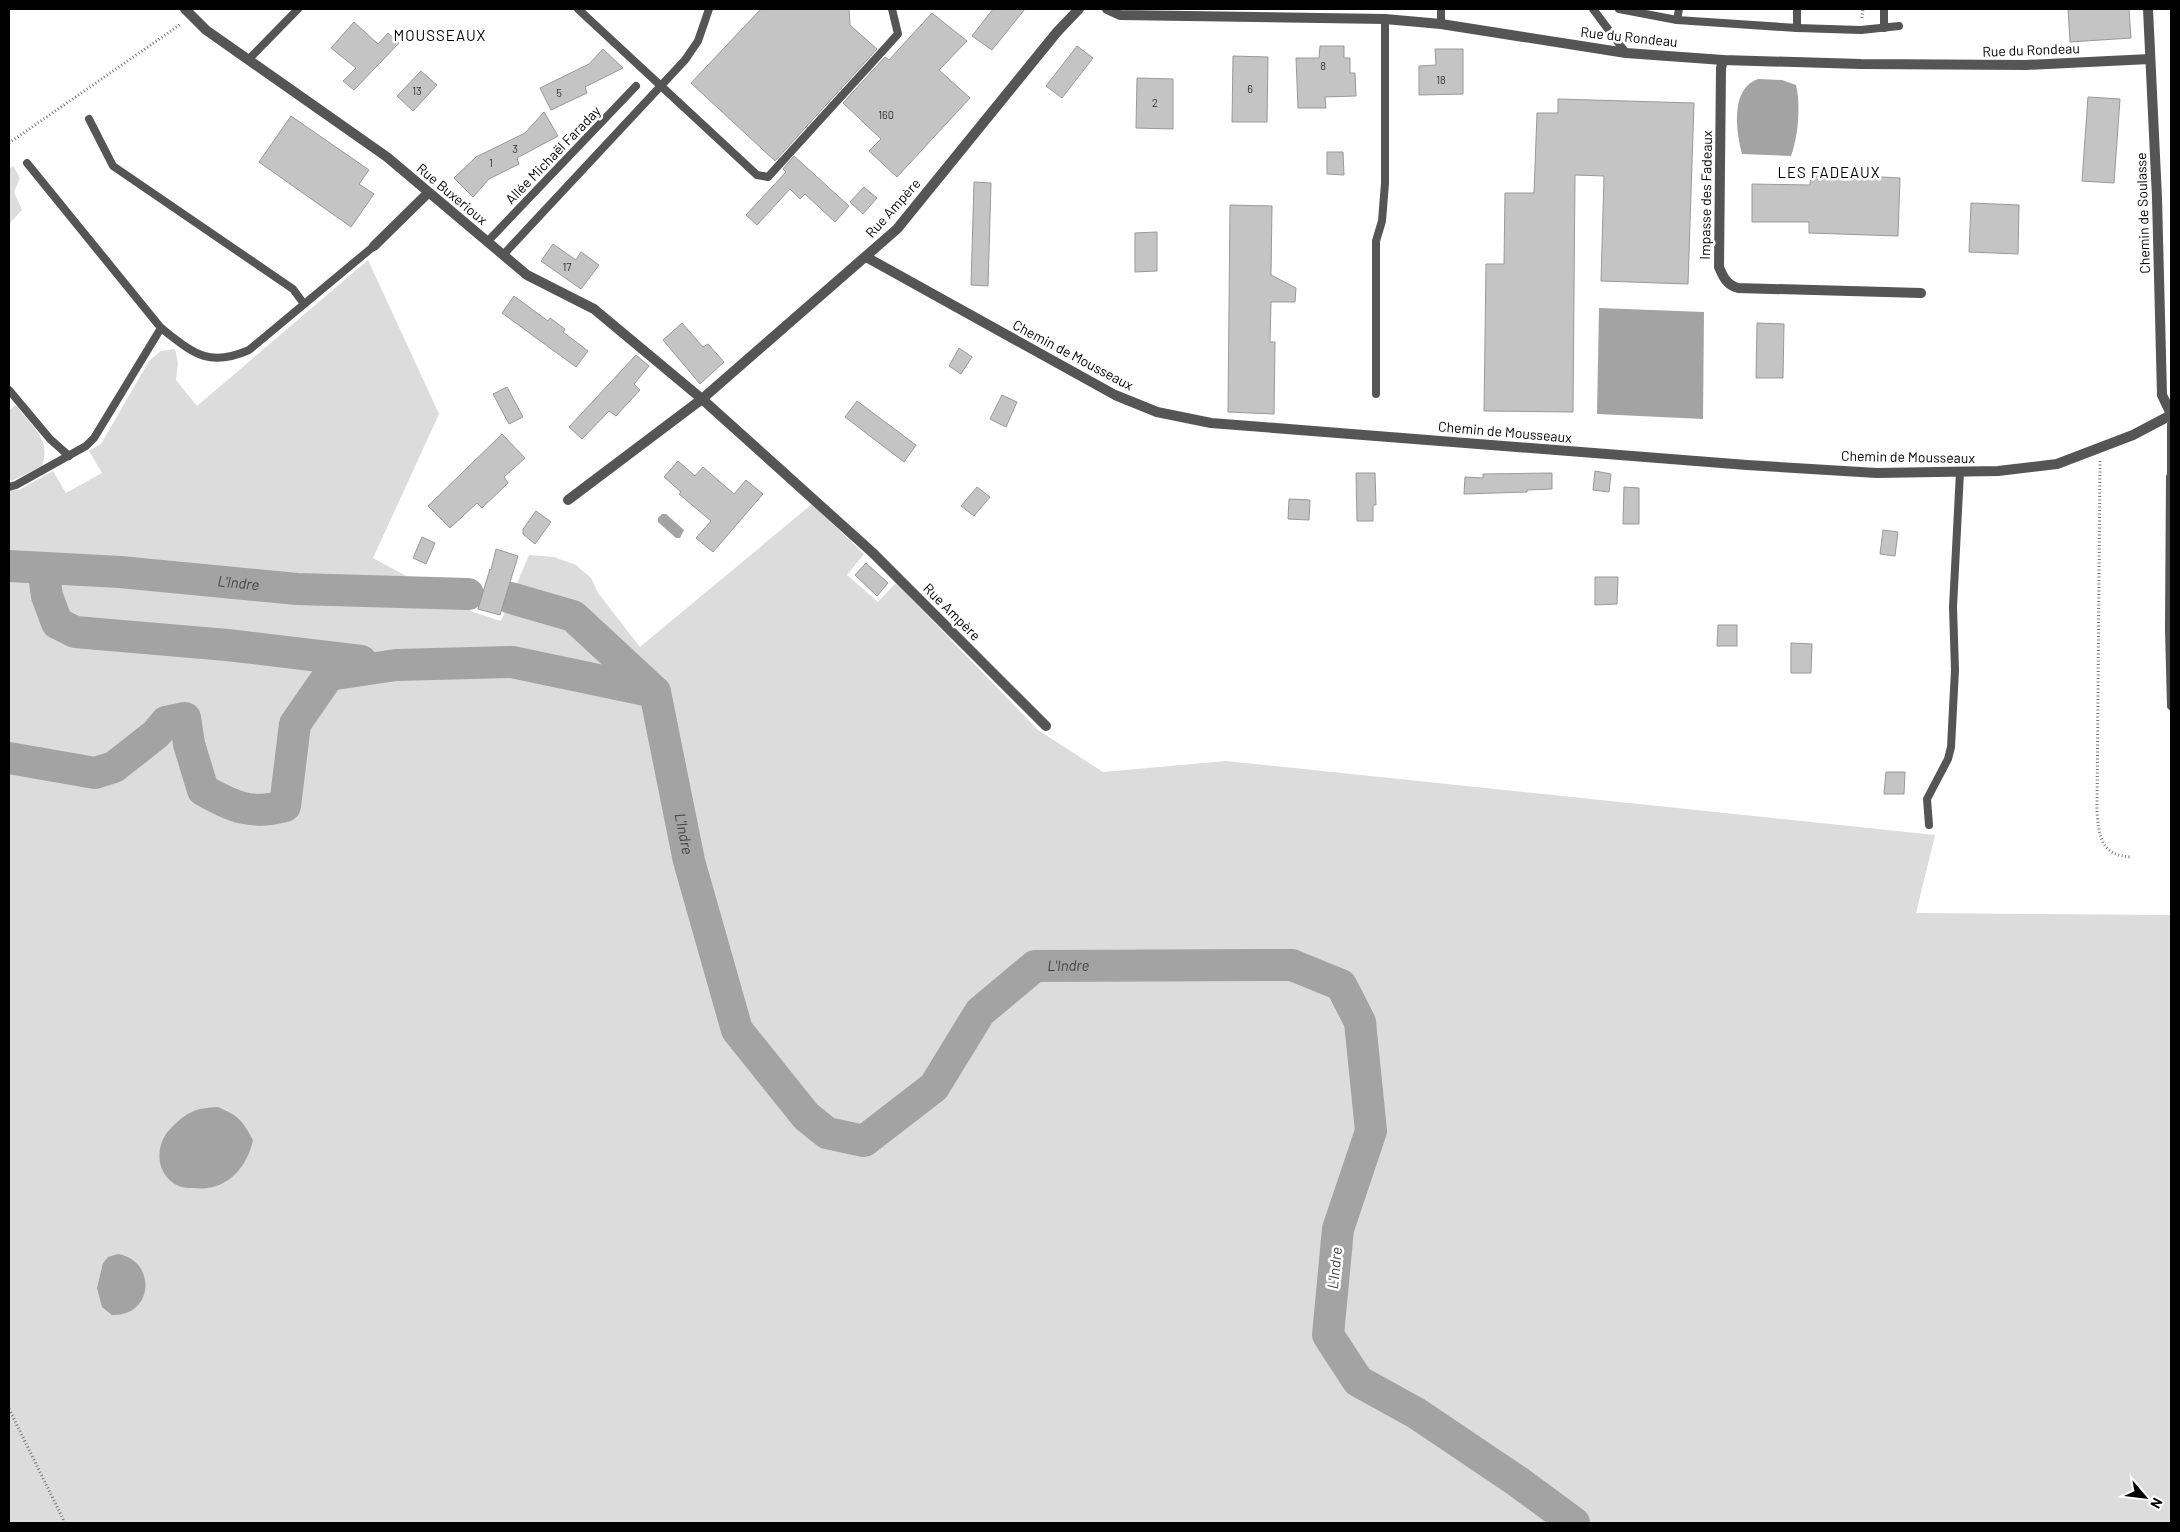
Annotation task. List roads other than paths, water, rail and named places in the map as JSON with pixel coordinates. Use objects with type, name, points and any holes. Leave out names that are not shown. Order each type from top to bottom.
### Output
[{"type":"street","name":"Rue Ampère","points":[[568,500],[702,399],[897,229],[1057,32],[1079,9]]},
{"type":"street","name":"Rue du Rondeau","points":[[1107,9],[1120,14],[1385,20],[1441,24],[1626,53],[1723,60],[1861,64],[2026,65],[2150,59]]},
{"type":"street","name":"Chemin de Soulasse","points":[[2148,9],[2157,198],[2162,395],[2171,415]]},
{"type":"street","name":"Rue Buxerioux","points":[[188,13],[248,60],[387,157],[527,275],[594,309],[702,399]]},
{"type":"street","name":"Impasse des Fadeaux","points":[[1723,60],[1721,68],[1719,267],[1724,280],[1732,287],[1738,288],[1921,293]]},
{"type":"street","points":[[374,246],[428,193]]},
{"type":"street","name":"Chemin de Mousseaux","points":[[866,257],[1115,395],[1157,412],[1211,423],[1747,465],[1877,472],[1960,472],[1998,471],[2056,464],[2133,434],[2171,415]]},
{"type":"street","name":"Rue Ampère","points":[[702,399],[873,553],[1046,726]]},
{"type":"lane","points":[[248,60],[298,9]]},
{"type":"lane","points":[[578,9],[757,176],[768,177],[898,34],[892,9]]},
{"type":"lane","points":[[503,255],[661,88],[685,60],[698,41],[709,9]]},
{"type":"lane","points":[[1441,9],[1441,24]]},
{"type":"lane","points":[[1593,9],[1626,53]]},
{"type":"lane","points":[[1619,9],[1677,20],[1797,28],[1862,30],[1899,26]]},
{"type":"lane","points":[[1677,20],[1679,9]]},
{"type":"lane","points":[[1797,9],[1797,28]]},
{"type":"lane","points":[[1884,9],[1884,28]]},
{"type":"lane","points":[[1376,394],[1376,241],[1382,221],[1385,183],[1385,20]]},
{"type":"lane","name":"Allée Michaël Faraday","points":[[488,241],[636,86]]},
{"type":"lane","points":[[89,119],[113,166],[293,289],[304,304]]},
{"type":"lane","points":[[27,163],[161,328],[185,347],[208,358],[230,358],[248,350],[374,246]]},
{"type":"lane","points":[[9,486],[16,485],[69,456],[86,446],[94,438],[161,328]]},
{"type":"lane","points":[[9,390],[50,439],[69,456]]},
{"type":"lane","points":[[2171,425],[2171,706]]},
{"type":"lane","points":[[1928,825],[1926,799],[1948,759],[1951,746],[1955,670],[1953,607],[1960,472]]},
{"type":"waterway","name":"L'Indre","points":[[9,566],[120,572],[297,589],[468,594]]},
{"type":"waterway","points":[[43,568],[47,596],[57,623],[75,632],[227,645],[361,661]]},
{"type":"waterway","name":"L'Indre","points":[[511,598],[573,616],[655,692],[689,861],[737,1030],[806,1116],[827,1133],[864,1141],[934,1087],[980,1012],[1035,966],[1292,965],[1341,985],[1360,1022],[1371,1131],[1338,1229],[1328,1335],[1358,1381],[1416,1413],[1517,1481],[1574,1523]]},
{"type":"waterway","points":[[9,758],[95,773],[114,767],[156,734],[166,722],[185,718],[189,744],[203,790],[242,808],[273,809],[285,806],[295,724],[329,675],[396,665],[512,662],[655,692]]},
{"type":"district","name":"MOUSSEAUX","points":[[440,36]]},
{"type":"district","name":"LES FADEAUX","points":[[1829,173]]}]
